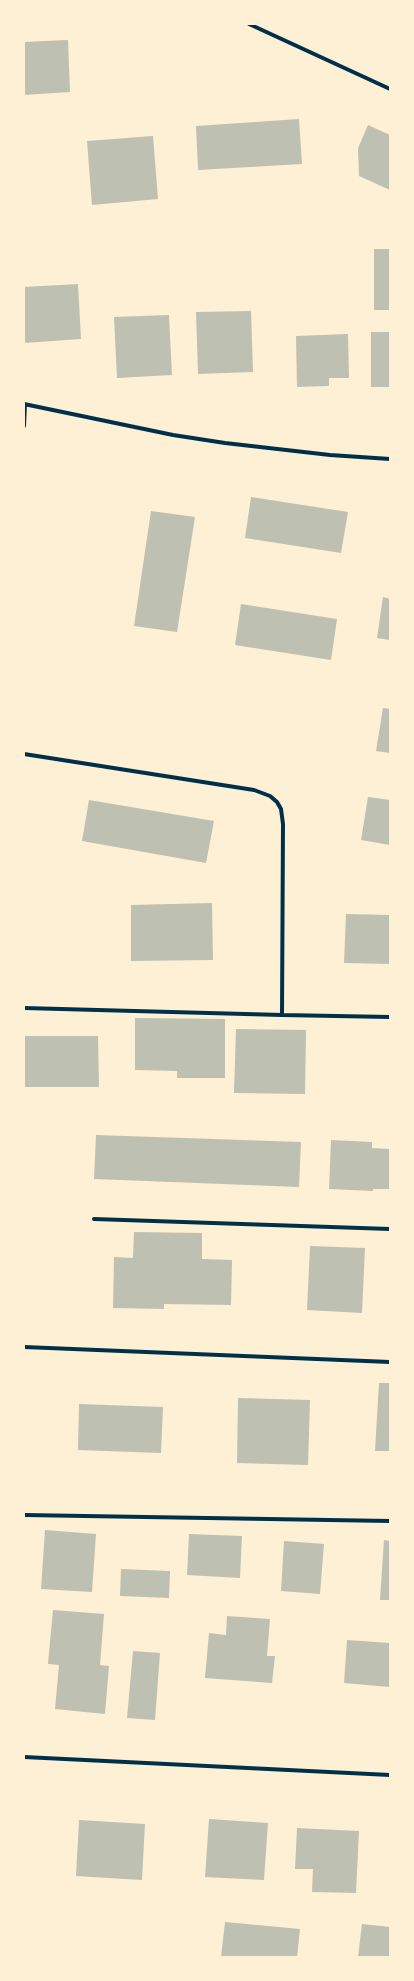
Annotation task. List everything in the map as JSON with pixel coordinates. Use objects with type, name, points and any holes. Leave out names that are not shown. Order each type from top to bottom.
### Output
[{"type":"street","points":[[249,24],[390,89]]},
{"type":"street","points":[[24,426],[24,404],[160,432],[225,443],[330,455],[390,459]]},
{"type":"street","points":[[24,754],[254,790],[270,796],[277,802],[283,824],[282,1015]]},
{"type":"street","points":[[24,1008],[390,1017]]},
{"type":"street","points":[[94,1219],[390,1229]]},
{"type":"street","points":[[24,1347],[390,1362]]},
{"type":"street","points":[[24,1515],[390,1521]]},
{"type":"street","points":[[24,1757],[390,1775]]},
{"type":"building","points":[[68,40],[70,92],[24,95],[24,42]]},
{"type":"building","points":[[299,119],[302,164],[198,170],[196,126]]},
{"type":"building","points":[[368,125],[390,135],[390,190],[359,176],[358,148]]},
{"type":"building","points":[[153,136],[158,199],[92,205],[87,141]]},
{"type":"building","points":[[374,249],[390,249],[390,310],[374,310]]},
{"type":"building","points":[[78,284],[81,339],[24,343],[24,287]]},
{"type":"building","points":[[251,311],[253,372],[198,374],[196,312]]},
{"type":"building","points":[[169,315],[172,375],[117,378],[114,317]]},
{"type":"building","points":[[371,332],[390,332],[390,387],[371,387]]},
{"type":"building","points":[[348,334],[349,378],[329,378],[329,386],[297,387],[296,336]]},
{"type":"building","points":[[251,497],[348,512],[341,553],[245,538]]},
{"type":"building","points":[[151,511],[195,517],[177,632],[134,626]]},
{"type":"building","points":[[383,597],[390,599],[390,640],[377,638]]},
{"type":"building","points":[[241,604],[337,619],[331,660],[235,645]]},
{"type":"building","points":[[383,708],[390,709],[390,753],[376,751]]},
{"type":"building","points":[[368,797],[390,800],[390,845],[361,840]]},
{"type":"building","points":[[89,800],[214,821],[206,863],[82,841]]},
{"type":"building","points":[[212,903],[213,960],[131,961],[131,905]]},
{"type":"building","points":[[346,914],[390,915],[390,964],[344,963]]},
{"type":"building","points":[[135,1018],[225,1019],[225,1078],[177,1078],[177,1071],[135,1070]]},
{"type":"building","points":[[236,1029],[306,1030],[305,1094],[234,1093]]},
{"type":"building","points":[[24,1036],[98,1036],[99,1087],[24,1087]]},
{"type":"building","points":[[96,1135],[301,1142],[299,1187],[94,1179]]},
{"type":"building","points":[[331,1140],[372,1142],[372,1148],[390,1149],[390,1189],[373,1189],[373,1191],[329,1189]]},
{"type":"building","points":[[134,1232],[202,1233],[202,1259],[232,1260],[231,1305],[164,1304],[164,1309],[113,1308],[114,1257],[133,1258]]},
{"type":"building","points":[[310,1246],[365,1248],[362,1313],[307,1310]]},
{"type":"building","points":[[379,1383],[390,1383],[390,1451],[375,1451]]},
{"type":"building","points":[[238,1398],[310,1400],[308,1465],[237,1463]]},
{"type":"building","points":[[79,1404],[163,1407],[161,1453],[78,1450]]},
{"type":"building","points":[[45,1530],[96,1534],[92,1592],[41,1589]]},
{"type":"building","points":[[189,1534],[242,1536],[240,1578],[187,1575]]},
{"type":"building","points":[[384,1540],[390,1541],[390,1600],[380,1600]]},
{"type":"building","points":[[284,1541],[324,1544],[320,1594],[281,1591]]},
{"type":"building","points":[[121,1569],[170,1571],[169,1598],[120,1596]]},
{"type":"building","points":[[53,1610],[104,1614],[100,1665],[109,1666],[105,1714],[55,1709],[59,1665],[48,1664]]},
{"type":"building","points":[[227,1616],[270,1619],[267,1656],[275,1656],[272,1683],[205,1678],[209,1633],[226,1635]]},
{"type":"building","points":[[347,1640],[390,1643],[390,1687],[344,1683]]},
{"type":"building","points":[[133,1651],[160,1653],[155,1720],[127,1718]]},
{"type":"building","points":[[209,1819],[268,1823],[264,1880],[205,1877]]},
{"type":"building","points":[[79,1820],[145,1824],[142,1880],[76,1876]]},
{"type":"building","points":[[297,1828],[359,1831],[356,1893],[312,1892],[313,1869],[295,1869]]},
{"type":"building","points":[[225,1922],[300,1929],[297,1957],[221,1957]]},
{"type":"building","points":[[362,1924],[390,1927],[390,1957],[358,1957]]}]
